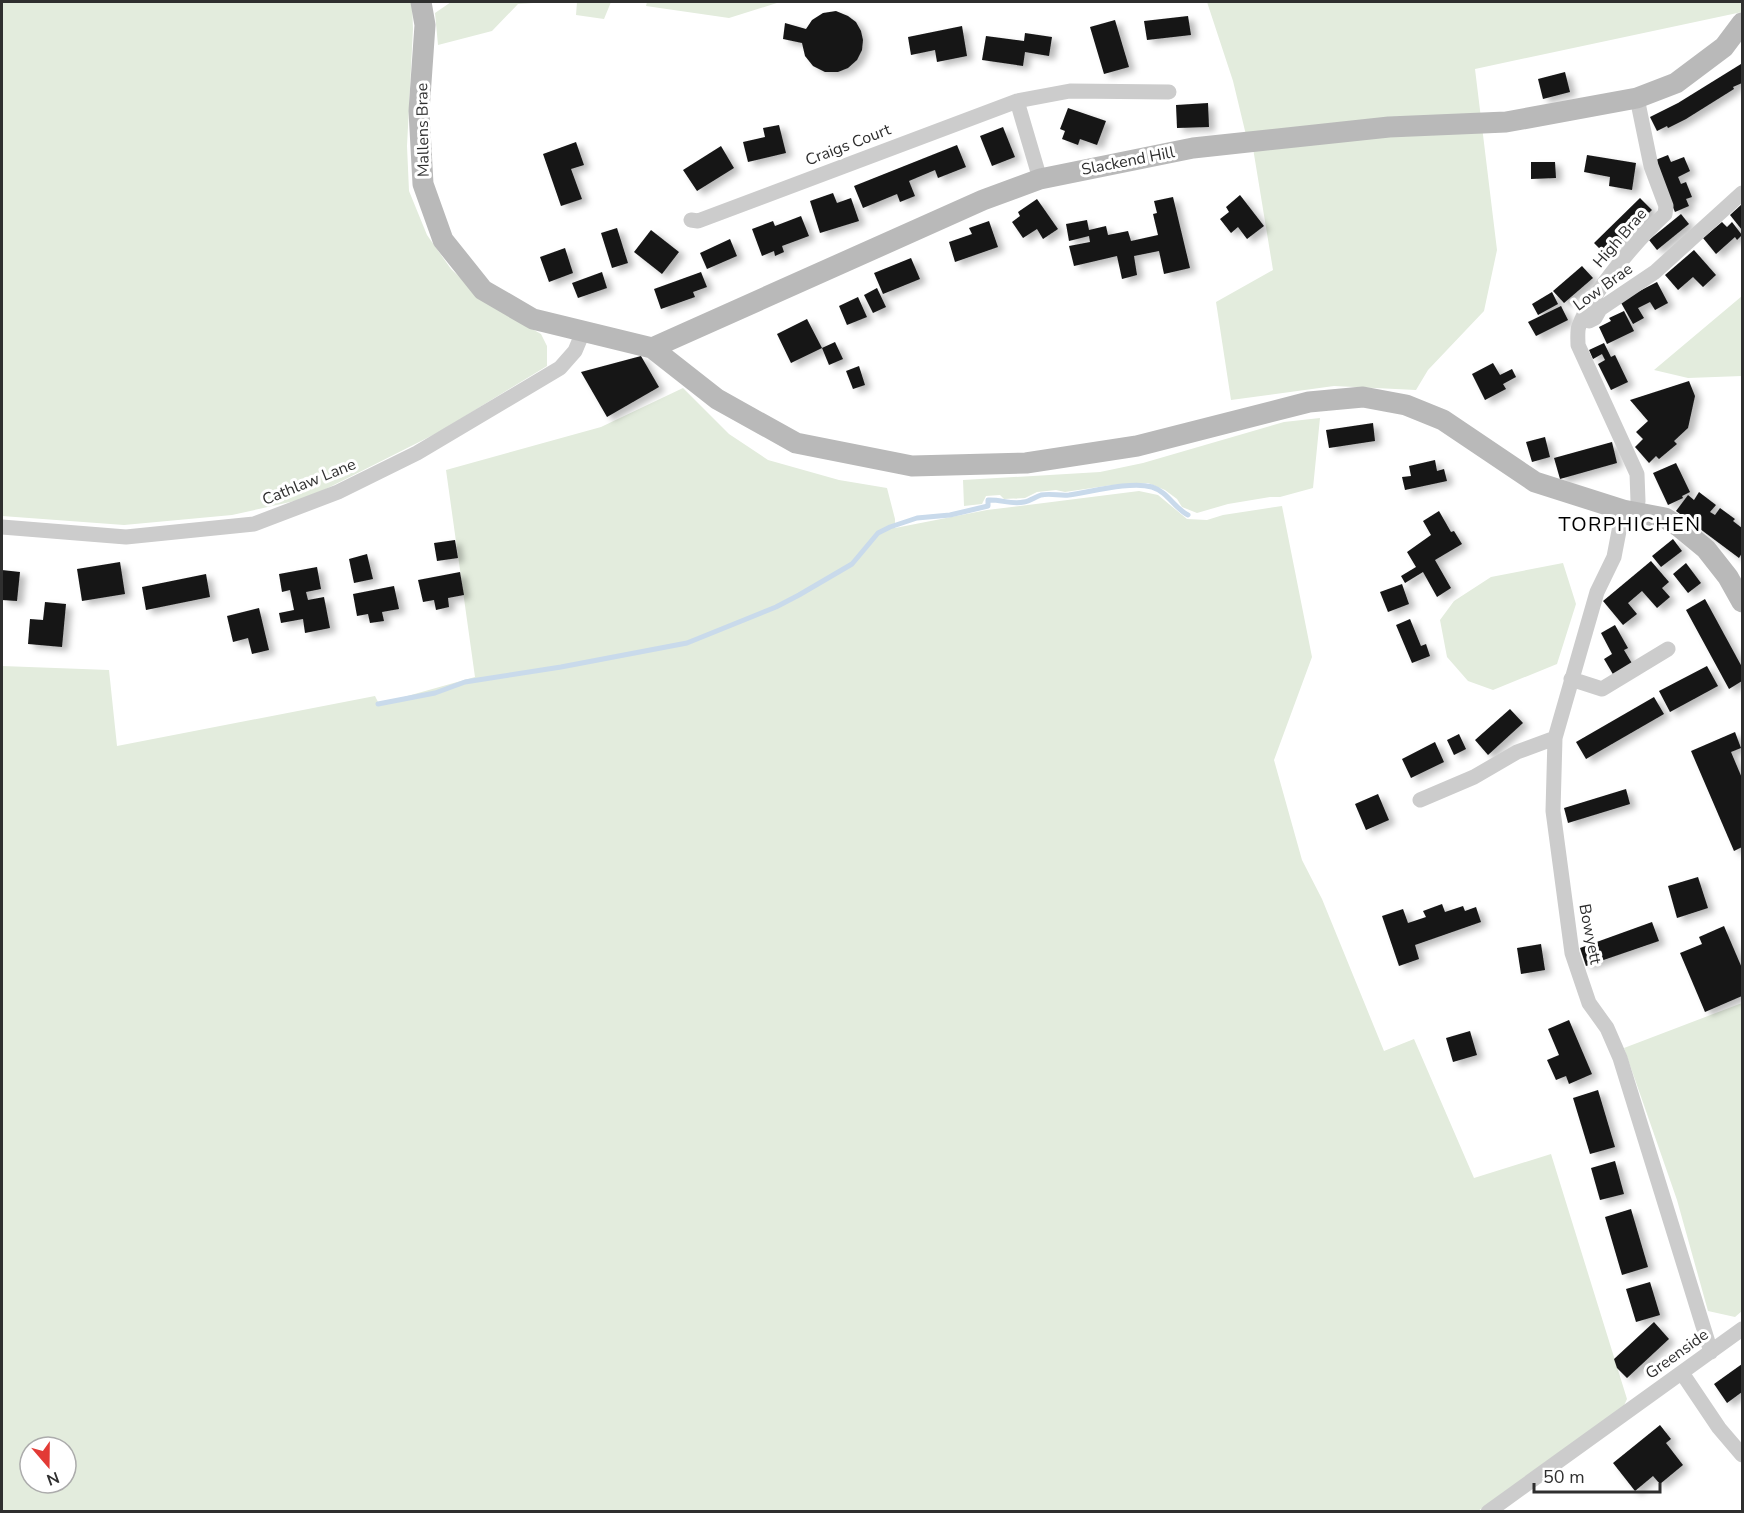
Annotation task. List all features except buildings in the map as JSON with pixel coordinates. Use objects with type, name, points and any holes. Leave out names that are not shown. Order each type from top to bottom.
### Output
[{"type":"main road","name":"Mallens Brae","points":[[421,2],[425,25],[419,111],[423,184],[443,240],[483,290],[533,319],[652,348]]},
{"type":"main road","name":"Slackend Hill","points":[[652,348],[983,200],[1040,179],[1193,148],[1389,127],[1506,122],[1637,98],[1676,83],[1724,47],[1743,23]]},
{"type":"main road","points":[[652,348],[717,399],[796,443],[912,465],[1037,462],[1137,446],[1309,402],[1363,397],[1406,405],[1443,420],[1535,482],[1629,511],[1665,518],[1706,549],[1728,577],[1743,602]]},
{"type":"street","name":"Craigs Court","points":[[691,220],[698,221],[1017,101],[1070,91],[1169,92]]},
{"type":"street","name":"High Brae","points":[[1578,327],[1600,289],[1665,214],[1666,206],[1651,166],[1637,98]]},
{"type":"street","points":[[1017,101],[1040,179]]},
{"type":"street","name":"Low Brae","points":[[1629,511],[1638,501],[1637,474],[1578,345],[1578,327],[1595,318],[1600,309],[1655,272],[1743,193]]},
{"type":"street","name":"Cathlaw Lane","points":[[2,527],[126,537],[254,524],[338,492],[417,453],[560,368],[575,351],[583,332]]},
{"type":"street","name":"Bowyett","points":[[1629,511],[1614,557],[1598,592],[1555,738],[1553,811],[1572,953],[1588,1003],[1607,1028],[1620,1058],[1711,1352]]},
{"type":"street","points":[[1571,679],[1602,689],[1668,649]]},
{"type":"street","points":[[1420,800],[1474,777],[1517,752],[1555,738]]},
{"type":"street","name":"Greenside","points":[[1488,1512],[1743,1329]]},
{"type":"street","points":[[1682,1373],[1719,1428],[1743,1455]]},
{"type":"green space","points":[[2,2],[412,2],[413,29],[407,146],[409,191],[427,235],[451,269],[488,304],[541,334],[547,346],[547,366],[439,432],[308,498],[232,515],[124,525],[2,516]]},
{"type":"green space","points":[[451,2],[549,2],[518,4],[492,31],[438,45],[435,13]]},
{"type":"green space","points":[[577,2],[611,2],[604,19],[576,15]]},
{"type":"green space","points":[[647,2],[780,2],[729,18],[646,6]]},
{"type":"green space","points":[[1207,2],[1742,2],[1742,12],[1475,69],[1497,250],[1484,311],[1428,370],[1416,390],[1334,386],[1231,400],[1216,302],[1273,270],[1252,142],[1246,135],[1233,81]]},
{"type":"green space","points":[[1742,296],[1742,376],[1688,378],[1654,370]]},
{"type":"green space","points":[[683,388],[729,434],[768,460],[839,480],[887,488],[895,528],[987,510],[1139,491],[1158,495],[1187,519],[1207,520],[1223,515],[1282,506],[1312,657],[1274,760],[1302,860],[1322,899],[1384,1051],[1414,1039],[1474,1178],[1551,1154],[1627,1399],[1621,1412],[1478,1511],[2,1511],[2,666],[109,670],[117,746],[375,696],[379,704],[475,677],[446,470],[601,427]]},
{"type":"green space","points":[[1320,418],[1313,488],[1280,497],[1228,504],[1197,513],[1182,507],[1177,499],[1165,490],[1148,483],[1112,485],[1065,492],[1056,490],[1037,492],[1025,498],[1004,499],[1000,495],[986,496],[982,504],[964,506],[963,480],[1100,472],[1143,463],[1284,422]]},
{"type":"green space","points":[[1563,563],[1576,604],[1557,664],[1493,690],[1468,681],[1447,657],[1440,620],[1454,601],[1491,577]]},
{"type":"green space","points":[[1742,1003],[1742,1311],[1735,1317],[1708,1311],[1677,1200],[1624,1048]]},
{"type":"waterway","points":[[378,704],[435,693],[465,682],[561,667],[687,643],[776,607],[799,595],[852,564],[878,533],[890,527],[917,518],[950,515],[988,506],[988,500],[1019,503],[1045,494],[1069,495],[1122,486],[1143,485],[1158,489],[1188,515]]},
{"type":"district","name":"TORPHICHEN","points":[[1630,524]]}]
